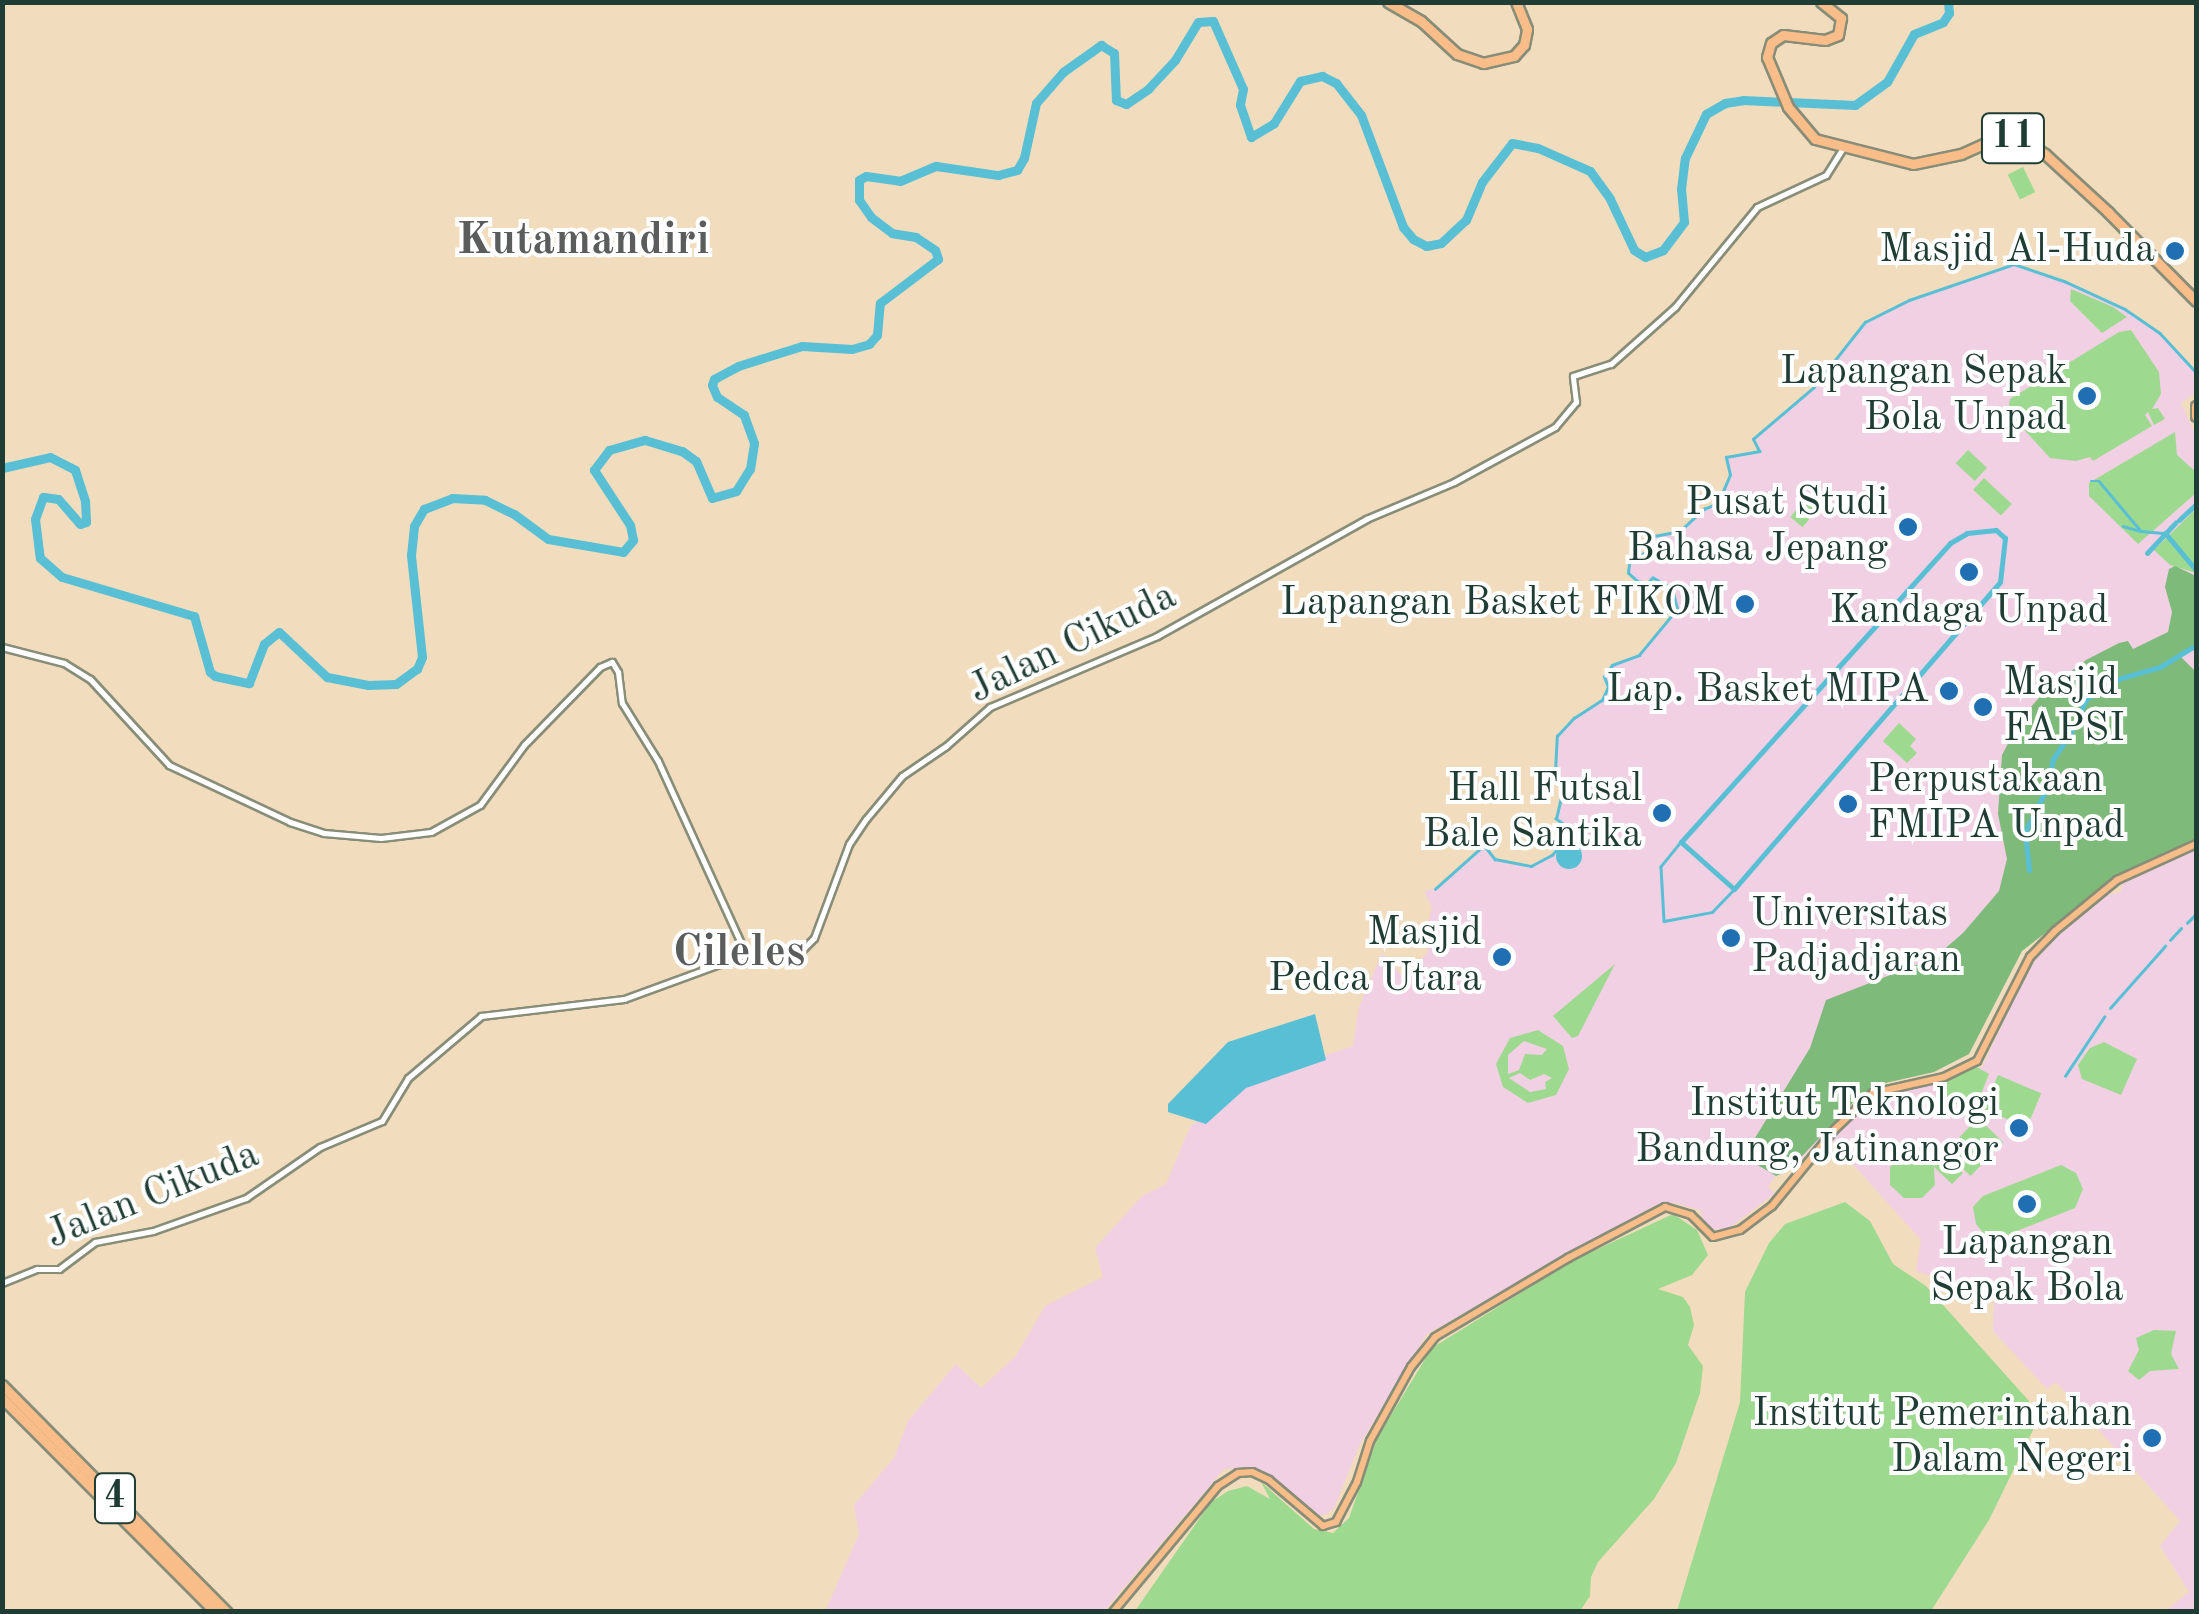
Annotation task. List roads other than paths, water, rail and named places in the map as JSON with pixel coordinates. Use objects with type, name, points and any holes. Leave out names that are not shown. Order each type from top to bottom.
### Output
[{"type":"highway","points":[[1388,2],[1421,21],[1457,54],[1483,62],[1514,56],[1524,44],[1526,29],[1516,2]]},
{"type":"highway","name":"11","points":[[1821,2],[1841,18],[1838,35],[1825,40],[1790,34],[1771,43],[1768,64],[1788,108],[1814,139],[1918,164],[1961,154],[1995,139],[2021,138],[2045,154],[2196,301]]},
{"type":"highway","points":[[2196,406],[2196,416]]},
{"type":"highway","name":"4","points":[[2,1385],[227,1612]]},
{"type":"highway","name":"4","points":[[2,1398],[215,1612]]},
{"type":"main road","points":[[1113,1612],[1218,1486],[1238,1473],[1252,1472],[1269,1480],[1323,1526],[1336,1522],[1370,1441],[1411,1367],[1435,1337],[1568,1258],[1665,1207],[1691,1215],[1713,1236],[1740,1230],[1772,1206],[1835,1128],[1873,1093],[1944,1076],[1977,1060],[2030,957],[2055,931],[2117,880],[2196,844]]},
{"type":"street","name":"Jalan Cikuda","points":[[2,1283],[37,1269],[59,1268],[95,1242],[153,1231],[246,1198],[320,1147],[382,1121],[408,1078],[481,1016],[632,997],[746,954],[794,953],[810,943],[849,844],[866,819],[902,776],[946,746],[990,707],[1157,636],[1366,519],[1454,482],[1555,426],[1576,402],[1573,376],[1611,364],[1675,306],[1758,206],[1826,175],[1843,148]]},
{"type":"street","points":[[2,647],[64,663],[90,679],[170,766],[290,822],[324,833],[382,838],[431,832],[480,805],[524,745],[600,668],[612,662],[618,672],[622,704],[658,761],[746,954]]},
{"type":"water","points":[[1569,843],[1578,847],[1582,856],[1578,865],[1569,869],[1560,865],[1556,856],[1560,847]]},
{"type":"water","points":[[1315,1014],[1326,1060],[1246,1088],[1206,1124],[1168,1112],[1168,1104],[1228,1042]]},
{"type":"waterway","points":[[2,468],[50,457],[75,470],[85,501],[86,522],[80,524],[58,499],[43,497],[35,519],[40,558],[62,577],[194,616],[210,672],[215,676],[249,683],[264,644],[279,632],[327,677],[368,685],[396,684],[417,669],[422,657],[411,555],[414,526],[424,509],[452,498],[485,500],[514,514],[548,539],[623,552],[633,540],[630,525],[594,470],[609,450],[645,440],[682,451],[696,461],[712,498],[736,491],[750,469],[754,443],[744,415],[717,397],[714,379],[738,366],[802,346],[852,349],[869,344],[877,335],[880,303],[938,259],[935,250],[916,237],[892,233],[871,217],[859,200],[859,180],[866,176],[900,181],[936,166],[998,175],[1017,170],[1024,158],[1036,103],[1063,72],[1101,45],[1114,53],[1116,100],[1126,104],[1148,89],[1175,60],[1198,22],[1213,21],[1243,89],[1240,105],[1251,137],[1274,123],[1300,81],[1322,76],[1336,83],[1361,115],[1403,227],[1426,246],[1441,243],[1466,220],[1482,182],[1512,143],[1538,148],[1590,171],[1610,199],[1634,250],[1645,257],[1663,250],[1684,222],[1681,189],[1685,158],[1706,114],[1725,103],[1743,100],[1855,105],[1887,82],[1914,34],[1943,22],[1949,13],[1948,2]]},
{"type":"waterway","points":[[1435,889],[1484,845],[1495,859],[1531,866],[1552,855],[1564,840],[1571,830],[1556,819],[1563,789],[1555,771],[1557,736],[1574,718],[1602,700],[1608,687],[1604,677],[1612,665],[1639,655],[1677,609],[1672,589],[1653,578],[1648,583],[1638,582],[1628,573],[1629,563],[1648,550],[1654,536],[1680,531],[1704,509],[1718,503],[1730,475],[1726,457],[1759,451],[1753,439],[1813,388],[1865,322],[1909,300],[2014,264],[2064,281],[2125,309],[2160,333],[2196,372]]},
{"type":"waterway","points":[[2091,481],[2099,481],[2141,531],[2165,533]]},
{"type":"waterway","points":[[2179,520],[2196,504]]},
{"type":"waterway","points":[[2147,553],[2176,522]]},
{"type":"waterway","points":[[2123,526],[2140,531]]},
{"type":"waterway","points":[[1996,530],[2005,538],[2000,582],[1734,889],[1681,842],[1950,543],[1967,533],[1996,530]]},
{"type":"waterway","points":[[2165,533],[2196,570]]},
{"type":"waterway","points":[[2029,870],[2025,832],[2047,787],[2053,759],[2086,699],[2121,678],[2160,667],[2196,645]]},
{"type":"waterway","points":[[1681,842],[1661,867],[1664,921],[1712,912],[1734,889]]},
{"type":"waterway","points":[[2187,923],[2196,914]]},
{"type":"waterway","points":[[2170,940],[2181,928]]},
{"type":"waterway","points":[[2110,1008],[2165,946]]},
{"type":"waterway","points":[[2065,1076],[2104,1017]]},
{"type":"place","name":"Masjid Al-Huda","points":[[2175,251]]},
{"type":"place","name":"Lapangan Sepak Bola Unpad","points":[[2087,396]]},
{"type":"place","name":"Pusat Studi Bahasa Jepang","points":[[1908,527]]},
{"type":"place","name":"Kandaga Unpad","points":[[1969,572]]},
{"type":"place","name":"Lapangan Basket FIKOM","points":[[1745,604]]},
{"type":"place","name":"Lap. Basket MIPA","points":[[1949,691]]},
{"type":"place","name":"Masjid FAPSI","points":[[1983,707]]},
{"type":"place","name":"Perpustakaan FMIPA Unpad","points":[[1848,804]]},
{"type":"place","name":"Hall Futsal Bale Santika","points":[[1662,813]]},
{"type":"place","name":"Universitas Padjadjaran","points":[[1731,938]]},
{"type":"place","name":"Masjid Pedca Utara","points":[[1502,957]]},
{"type":"place","name":"Institut Teknologi Bandung, Jatinangor","points":[[2019,1128]]},
{"type":"place","name":"Lapangan Sepak Bola","points":[[2027,1204]]},
{"type":"place","name":"Institut Pemerintahan Dalam Negeri","points":[[2152,1438]]},
{"type":"district","name":"Kutamandiri","points":[[583,242]]},
{"type":"district","name":"Cileles","points":[[739,954]]}]
